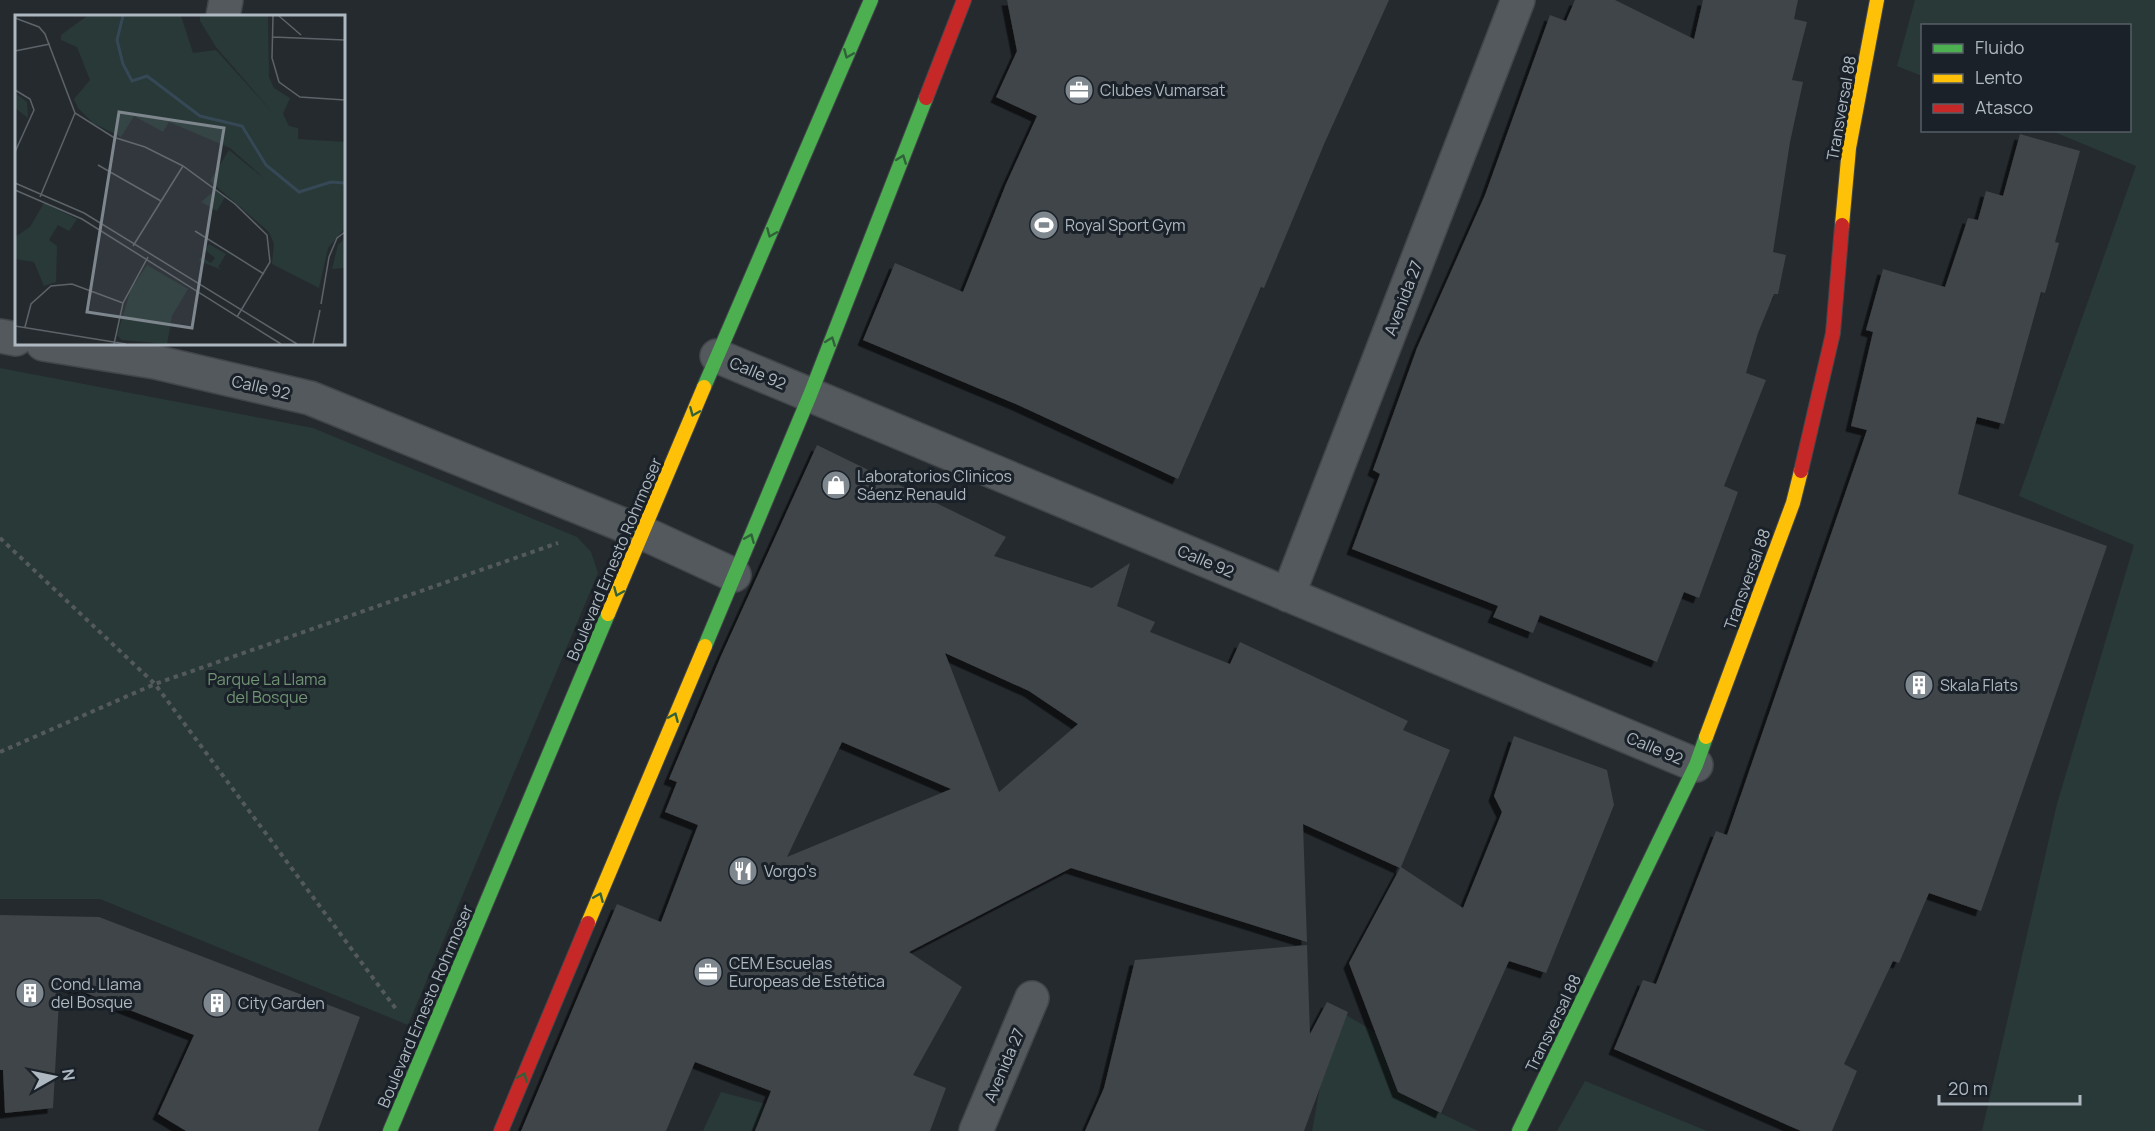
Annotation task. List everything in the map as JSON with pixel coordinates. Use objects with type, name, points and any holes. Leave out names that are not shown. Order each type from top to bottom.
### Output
[{"type":"main road","name":"Boulevard Ernesto Rohrmoser","points":[[390,1131],[717,356],[871,0]]},
{"type":"main road","points":[[501,1131],[810,395],[964,0]]},
{"type":"main road","name":"Transversal 88","points":[[1520,1131],[1696,765],[1793,503],[1833,333],[1849,148],[1877,0]]},
{"type":"street","points":[[223,15],[226,0]]},
{"type":"street","name":"Avenida 27","points":[[1288,595],[1518,0]]},
{"type":"street","points":[[0,336],[15,339]]},
{"type":"street","name":"Calle 92","points":[[56,345],[157,353],[310,398],[643,533],[734,575]]},
{"type":"street","name":"Calle 92","points":[[717,356],[1696,765]]},
{"type":"street","name":"Avenida 27","points":[[976,1131],[1032,998]]},
{"type":"path","points":[[0,752],[155,684],[577,537],[609,519]]},
{"type":"path","points":[[0,538],[155,684],[401,1016]]},
{"type":"green space","points":[[1915,0],[2155,0],[2155,1131],[1982,1131],[2057,804],[2134,545],[2019,496],[2136,166],[2054,132],[2131,132],[2131,24],[1921,24],[1921,76],[1897,66]]},
{"type":"green space","name":"Parque La Llama del Bosque","points":[[0,368],[313,428],[577,537],[591,552],[598,573],[408,1025],[100,899],[0,899]]},
{"type":"green space","points":[[1346,1015],[1375,1032],[1398,1093],[1478,1131],[1312,1131],[1320,1087]]},
{"type":"green space","points":[[1585,1081],[1707,1131],[1557,1131]]},
{"type":"green space","points":[[721,1092],[766,1104],[755,1131],[703,1131]]},
{"type":"building","points":[[1007,0],[1389,0],[1178,479],[1018,405],[863,340],[895,263],[963,292],[1006,184],[1037,116],[996,97],[1017,51]]},
{"type":"building","points":[[1575,0],[1615,0],[1694,39],[1703,0],[1798,0],[1794,19],[1807,22],[1792,80],[1803,82],[1790,142],[1773,252],[1786,255],[1778,294],[1774,294],[1758,333],[1746,373],[1766,380],[1724,486],[1738,492],[1699,598],[1684,592],[1657,662],[1540,615],[1533,633],[1493,617],[1498,606],[1352,549],[1380,474],[1373,470],[1417,348],[1485,195],[1550,15],[1566,21]]},
{"type":"building","points":[[2020,134],[2080,151],[2055,242],[2059,243],[2045,293],[2041,292],[2004,424],[1977,417],[1958,494],[2107,546],[1981,911],[1929,893],[1899,963],[1893,961],[1844,1064],[1857,1071],[1832,1131],[1801,1131],[1614,1049],[1643,980],[1656,984],[1716,831],[1727,835],[1867,430],[1851,426],[1873,332],[1866,330],[1883,269],[1945,287],[1968,218],[1978,220],[1986,191],[2003,196]]},
{"type":"building","points":[[817,445],[1006,537],[994,556],[1092,588],[1130,563],[1117,606],[1155,622],[1150,632],[1230,664],[1240,642],[1408,721],[1403,730],[1450,750],[1401,867],[1463,908],[1502,812],[1494,796],[1514,736],[1607,770],[1614,805],[1546,973],[1509,961],[1441,1113],[1398,1092],[1349,963],[1400,868],[1303,824],[1307,942],[1071,868],[909,952],[962,987],[913,1075],[946,1088],[930,1131],[755,1131],[771,1091],[695,1062],[666,1131],[521,1131],[617,904],[661,922],[698,825],[665,812],[677,782],[669,779],[721,656]],"holes":[[[945,653],[1029,691],[1078,724],[999,792]],[[842,742],[951,789],[787,857]]]},
{"type":"building","points":[[0,915],[99,917],[360,1017],[318,1131],[186,1131],[158,1114],[194,1035],[60,983],[53,1108],[5,1113],[3,1070],[0,1070]]},
{"type":"building","points":[[1307,945],[1310,1034],[1327,1002],[1348,1012],[1304,1131],[1085,1131],[1104,1088],[1135,960]]},
{"type":"traffic: fast","points":[[704,387],[871,0]]},
{"type":"traffic: fast","points":[[705,646],[810,395],[926,98]]},
{"type":"traffic: fast","points":[[390,1131],[608,614]]},
{"type":"traffic: fast","points":[[1519,1131],[1696,765],[1706,737]]},
{"type":"traffic: slow","points":[[1842,225],[1849,148],[1877,0]]},
{"type":"traffic: slow","points":[[608,614],[704,387]]},
{"type":"traffic: slow","points":[[1706,737],[1793,503],[1801,471]]},
{"type":"traffic: slow","points":[[588,923],[705,646]]},
{"type":"traffic: jam","points":[[926,98],[964,0]]},
{"type":"traffic: jam","points":[[1801,471],[1833,333],[1842,225]]},
{"type":"traffic: jam","points":[[501,1131],[588,923]]},
{"type":"place","name":"Clubes Vumarsat","points":[[1079,90]]},
{"type":"place","name":"Royal Sport Gym","points":[[1044,225]]},
{"type":"place","name":"Laboratorios Clinicos Sáenz Renauld","points":[[836,485]]},
{"type":"place","name":"Skala Flats","points":[[1919,685]]},
{"type":"place","name":"Vorgo's","points":[[743,871]]},
{"type":"place","name":"CEM Escuelas Europeas de Estética","points":[[708,972]]},
{"type":"place","name":"Cond. Llama del Bosque","points":[[30,993]]},
{"type":"place","name":"City Garden","points":[[217,1003]]}]
